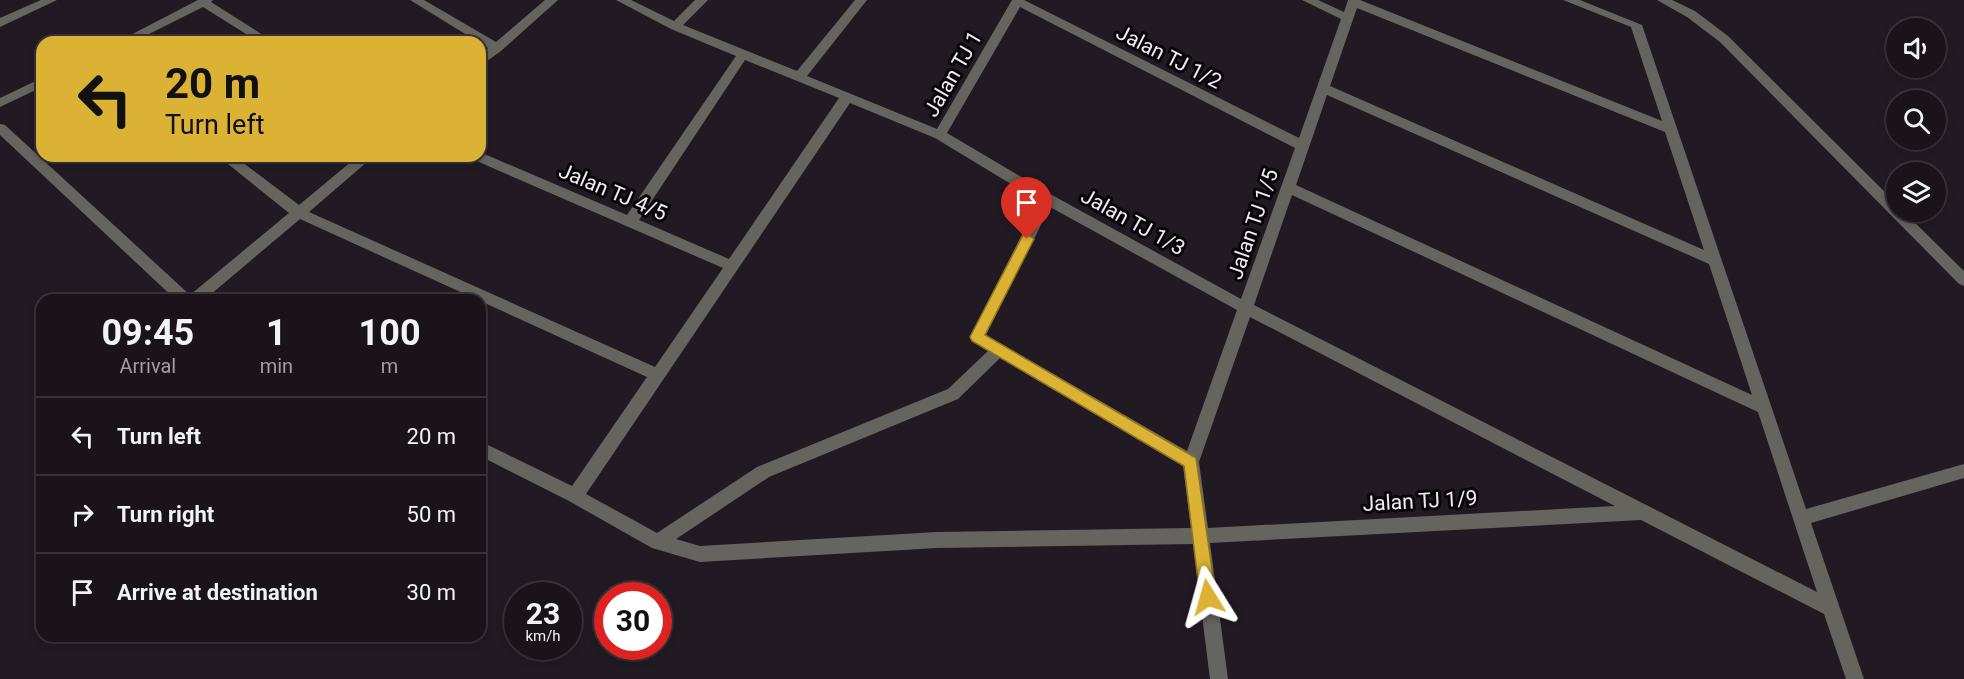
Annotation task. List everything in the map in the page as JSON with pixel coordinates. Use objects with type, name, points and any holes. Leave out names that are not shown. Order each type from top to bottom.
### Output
[{"type":"street","points":[[0,23],[51,0]]},
{"type":"street","points":[[416,0],[477,36]]},
{"type":"street","points":[[486,57],[552,0]]},
{"type":"street","name":"Jalan TJ 1/3","points":[[622,0],[675,26],[940,135],[1047,199],[1246,308],[1832,609]]},
{"type":"street","points":[[675,26],[702,0]]},
{"type":"street","points":[[800,77],[861,0]]},
{"type":"street","points":[[1308,0],[1347,18]]},
{"type":"street","points":[[1569,0],[1636,25],[1855,679]]},
{"type":"street","points":[[1663,0],[1691,14],[1724,39],[1886,201]]},
{"type":"street","points":[[135,36],[205,1],[259,36]]},
{"type":"street","name":"Jalan TJ 1","points":[[940,135],[1018,1]]},
{"type":"street","name":"Jalan TJ 1/2","points":[[1018,1],[1302,146]]},
{"type":"street","points":[[1354,1],[1670,129]]},
{"type":"street","name":"Jalan TJ 1/5","points":[[1191,462],[1354,1]]},
{"type":"street","points":[[486,41],[497,48]]},
{"type":"street","points":[[630,222],[743,54]]},
{"type":"street","points":[[0,103],[36,85]]},
{"type":"street","points":[[1323,88],[1714,260]]},
{"type":"street","points":[[575,496],[847,97]]},
{"type":"street","points":[[0,128],[36,161]]},
{"type":"street","name":"Jalan TJ 4/5","points":[[486,160],[732,266]]},
{"type":"street","points":[[37,162],[179,294]]},
{"type":"street","points":[[233,162],[299,213],[478,294]]},
{"type":"street","points":[[201,294],[360,162]]},
{"type":"street","points":[[1288,187],[1764,408]]},
{"type":"street","points":[[1047,199],[977,337],[1191,462],[1219,679]]},
{"type":"street","points":[[1907,222],[1964,279]]},
{"type":"street","points":[[486,297],[658,375]]},
{"type":"street","points":[[658,542],[763,472],[953,394],[998,350]]},
{"type":"street","name":"Jalan TJ 1/9","points":[[486,451],[575,496],[658,542],[700,554],[937,540],[1200,536],[1642,512]]},
{"type":"street","points":[[1801,518],[1964,471]]},
{"type":"route","points":[[1027,239],[977,337],[1191,462],[1208,597]]}]
